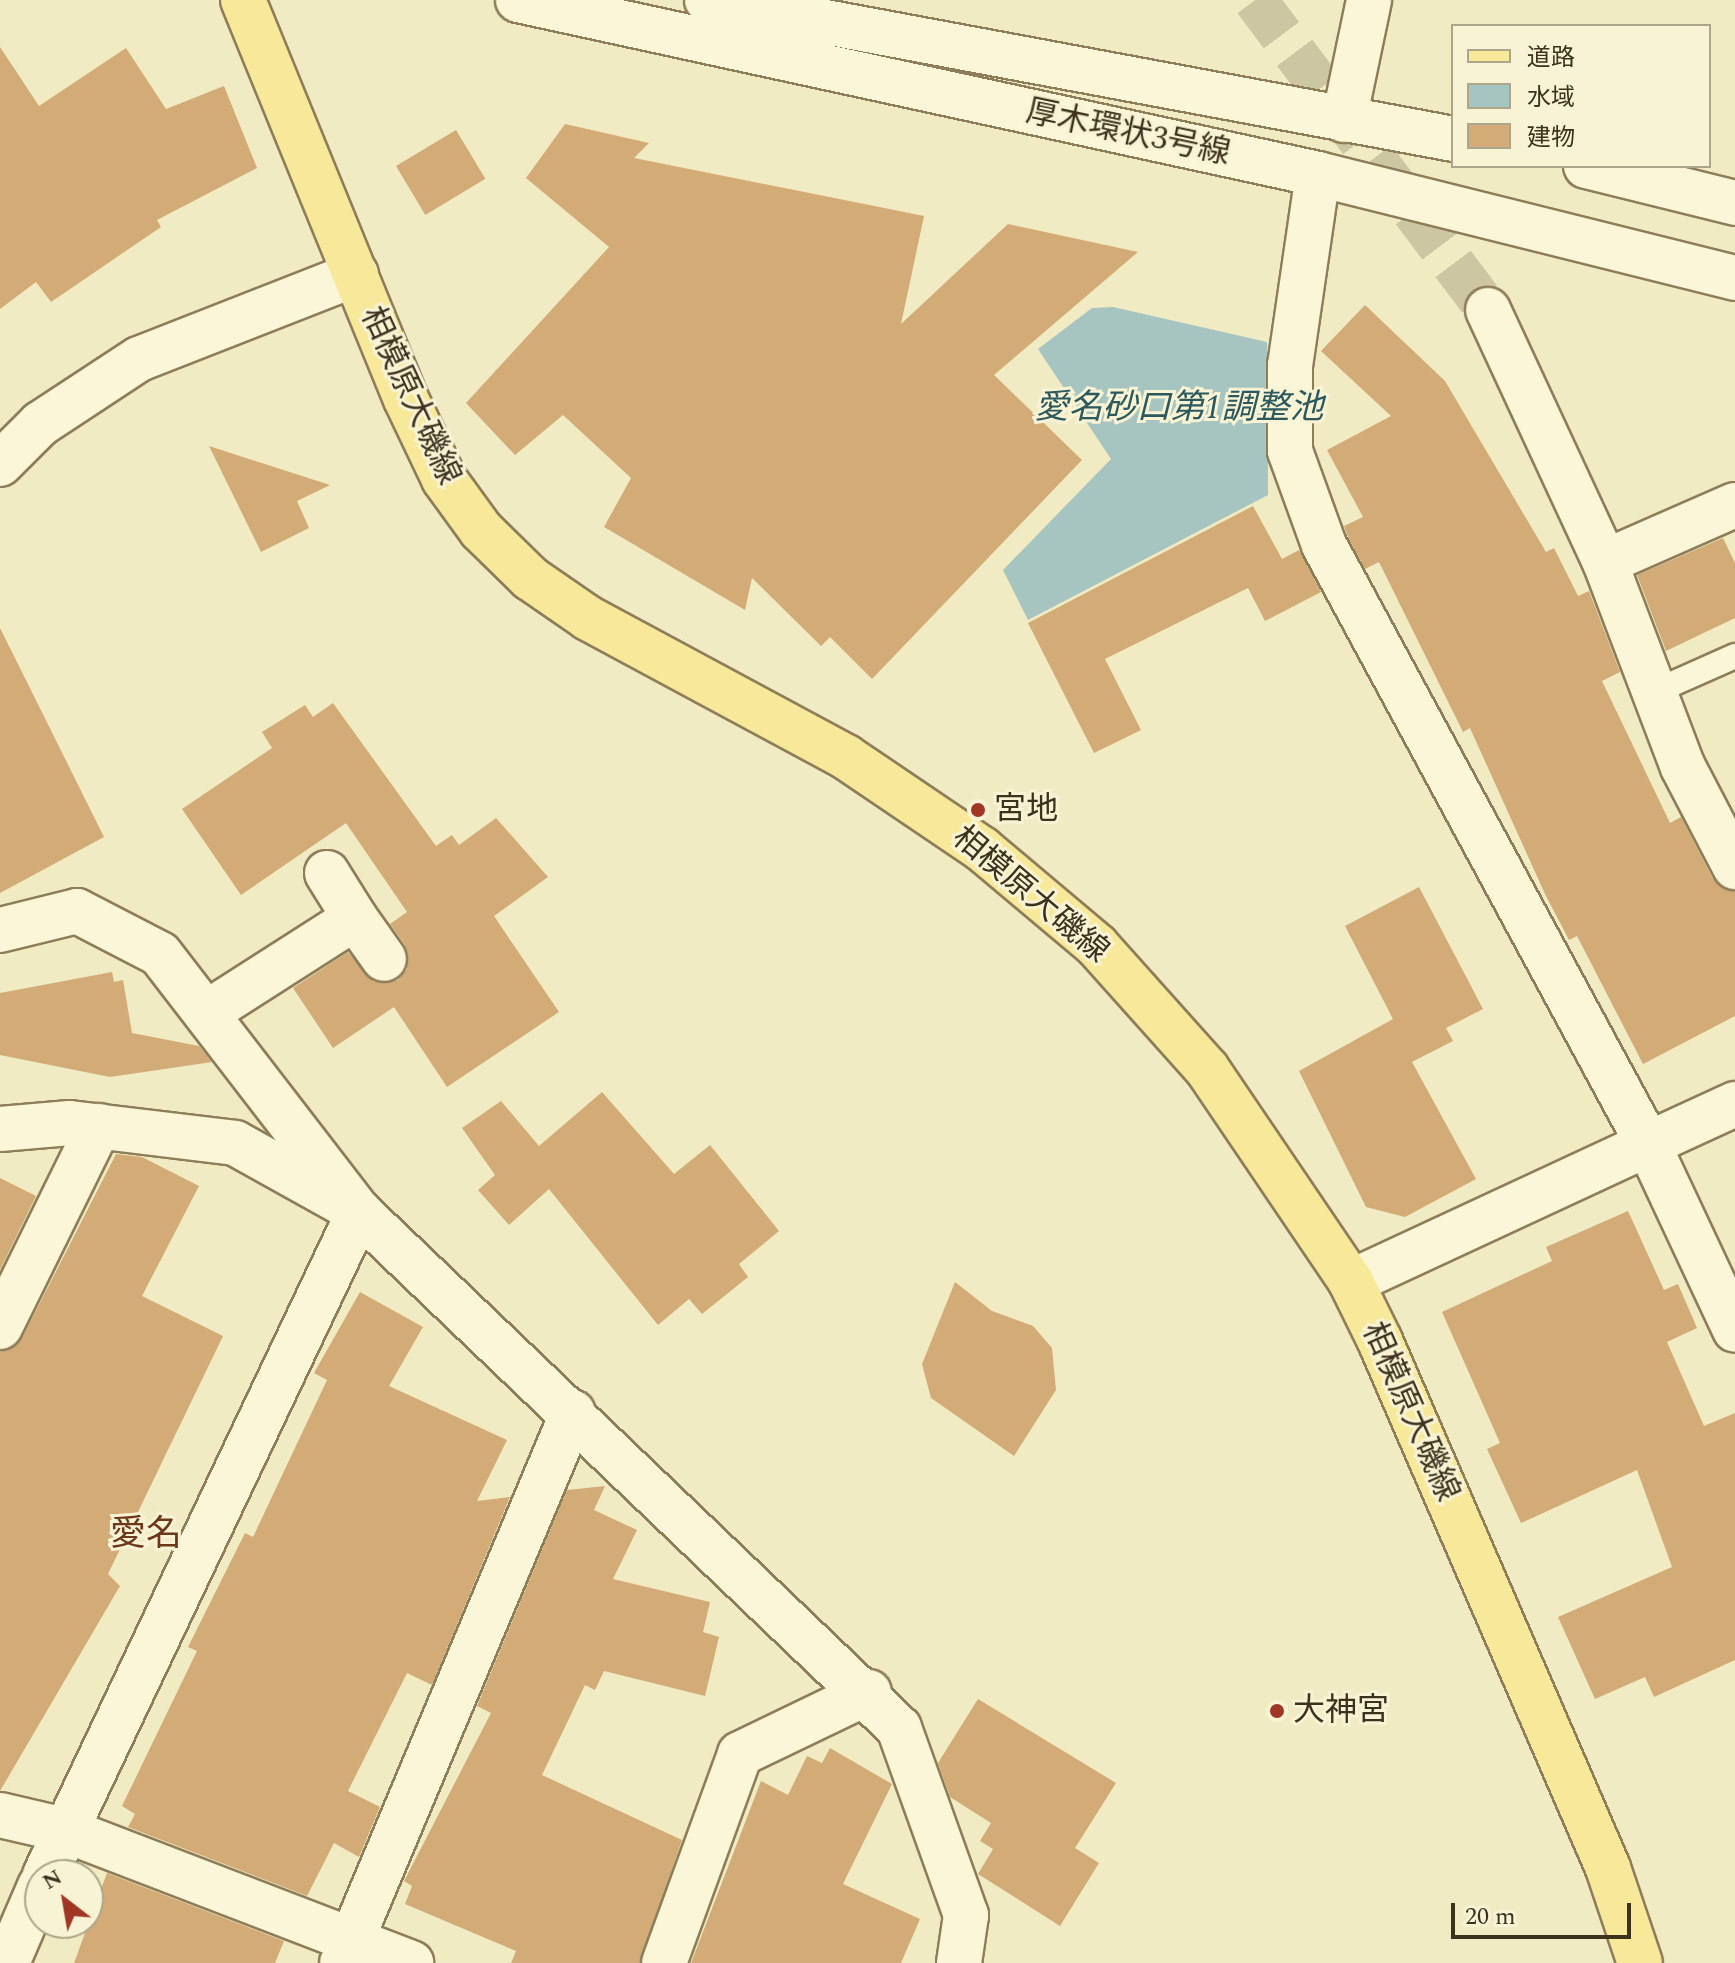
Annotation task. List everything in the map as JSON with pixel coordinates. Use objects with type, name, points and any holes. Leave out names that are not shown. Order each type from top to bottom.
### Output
[{"type":"main road","name":"相模原大磯線","points":[[243,0],[444,479],[481,530],[530,578],[588,618],[846,757],[982,849],[1097,946],[1207,1069],[1351,1282],[1608,1868],[1640,1963]]},
{"type":"street","name":"厚木環状3号線","points":[[518,0],[1318,174],[1735,278]]},
{"type":"street","name":"厚木環状3号線","points":[[707,0],[1451,139]]},
{"type":"street","points":[[1344,120],[1369,0]]},
{"type":"street","points":[[1594,168],[1735,203]]},
{"type":"street","points":[[1318,174],[1290,365],[1290,451],[1324,545],[1648,1144],[1735,1330]]},
{"type":"street","points":[[0,464],[40,424],[139,359],[356,274]]},
{"type":"street","points":[[1488,310],[1605,562],[1654,692],[1735,867]]},
{"type":"street","points":[[1605,562],[1735,505]]},
{"type":"street","points":[[327,873],[384,959]]},
{"type":"street","points":[[0,930],[77,911],[160,954],[208,1012],[359,1212],[869,1692],[899,1728],[966,1915],[959,1963]]},
{"type":"street","points":[[208,1012],[355,918]]},
{"type":"street","points":[[1351,1282],[1735,1104]]},
{"type":"street","points":[[0,1129],[99,1126],[235,1143],[359,1212]]},
{"type":"street","points":[[0,1327],[99,1126]]},
{"type":"street","points":[[52,1859],[359,1212]]},
{"type":"street","points":[[347,1952],[573,1412]]},
{"type":"street","points":[[664,1963],[740,1754],[869,1692]]},
{"type":"street","points":[[0,1815],[65,1830],[347,1952],[411,1963]]},
{"type":"street","points":[[7,1963],[24,1923]]},
{"type":"lane","points":[[1654,692],[1735,656]]},
{"type":"water","name":"愛名砂口第1調整池","points":[[1113,307],[1267,342],[1268,495],[1028,620],[1003,570],[1111,459],[1038,349],[1092,308]]},
{"type":"building","points":[[0,47],[39,106],[126,48],[166,109],[224,86],[257,168],[157,220],[161,227],[51,302],[36,282],[0,309]]},
{"type":"building","points":[[565,124],[649,143],[634,158],[924,216],[901,324],[1008,224],[1138,252],[994,375],[1082,460],[872,679],[830,637],[821,646],[752,578],[745,610],[604,527],[631,478],[563,415],[515,455],[466,403],[609,247],[526,178]]},
{"type":"building","points":[[456,130],[485,179],[425,215],[396,166]]},
{"type":"building","points":[[1365,305],[1445,381],[1546,552],[1554,548],[1578,596],[1589,591],[1620,672],[1602,681],[1670,823],[1681,817],[1713,879],[1735,892],[1735,1016],[1643,1064],[1577,936],[1569,940],[1470,728],[1463,732],[1379,562],[1365,569],[1347,535],[1344,526],[1363,517],[1327,450],[1391,416],[1321,351]]},
{"type":"building","points":[[209,446],[330,485],[297,501],[309,528],[261,552]]},
{"type":"building","points":[[1253,506],[1282,559],[1299,550],[1321,592],[1265,621],[1248,588],[1105,659],[1141,730],[1094,753],[1028,623]]},
{"type":"building","points":[[1723,538],[1735,563],[1735,618],[1666,651],[1637,575]]},
{"type":"building","points":[[0,628],[104,837],[0,893]]},
{"type":"building","points":[[333,703],[436,846],[452,835],[459,845],[496,818],[548,877],[494,916],[559,1012],[447,1087],[394,1007],[333,1048],[293,988],[348,952],[374,982],[398,980],[407,969],[405,945],[390,924],[407,912],[346,823],[241,895],[182,809],[272,748],[262,732],[305,705],[313,717]]},
{"type":"building","points":[[1419,887],[1483,1009],[1446,1028],[1453,1041],[1412,1062],[1476,1179],[1405,1217],[1366,1207],[1299,1071],[1393,1019],[1345,926]]},
{"type":"building","points":[[112,972],[114,982],[123,980],[132,1033],[199,1046],[212,1062],[110,1077],[0,1055],[0,993]]},
{"type":"building","points":[[602,1092],[674,1174],[710,1145],[779,1231],[739,1264],[748,1277],[702,1314],[689,1299],[658,1325],[549,1189],[509,1225],[478,1190],[495,1175],[462,1128],[501,1101],[539,1146]]},
{"type":"building","points":[[116,1154],[142,1157],[199,1186],[142,1296],[223,1336],[108,1574],[120,1586],[0,1791],[0,1352],[22,1338]]},
{"type":"building","points":[[0,1178],[36,1196],[0,1270]]},
{"type":"building","points":[[1628,1211],[1664,1290],[1678,1284],[1697,1328],[1667,1342],[1704,1426],[1735,1413],[1735,1660],[1654,1697],[1645,1677],[1595,1699],[1558,1617],[1672,1567],[1637,1470],[1521,1523],[1487,1449],[1500,1443],[1442,1312],[1552,1261],[1546,1247]]},
{"type":"building","points":[[955,1282],[992,1311],[1033,1326],[1052,1348],[1056,1390],[1014,1456],[931,1398],[922,1364]]},
{"type":"building","points":[[360,1292],[423,1327],[389,1386],[507,1440],[477,1501],[510,1497],[432,1685],[407,1673],[348,1791],[380,1807],[359,1857],[334,1843],[307,1896],[128,1827],[135,1814],[122,1806],[197,1651],[188,1647],[245,1533],[253,1537],[327,1380],[314,1373]]},
{"type":"building","points":[[605,1486],[594,1510],[637,1530],[613,1579],[710,1602],[703,1632],[719,1637],[705,1696],[604,1671],[595,1690],[585,1685],[542,1775],[682,1840],[640,1963],[511,1963],[516,1951],[405,1904],[412,1886],[404,1881],[491,1713],[477,1706],[567,1490]]},
{"type":"building","points":[[978,1699],[1116,1783],[1075,1848],[1099,1863],[1060,1926],[978,1874],[993,1849],[980,1841],[991,1823],[950,1797],[938,1763]]},
{"type":"building","points":[[830,1748],[892,1784],[843,1884],[920,1919],[901,1963],[691,1963],[761,1781],[788,1795],[807,1756],[822,1763]]},
{"type":"building","points":[[107,1873],[284,1941],[275,1963],[74,1963],[83,1939],[104,1939],[104,1881]]},
{"type":"tunnel","points":[[1255,0],[1488,310]]},
{"type":"place","name":"宮地","points":[[978,810]]},
{"type":"place","name":"大神宮","points":[[1277,1711]]},
{"type":"district","name":"愛名","points":[[146,1535]]}]
